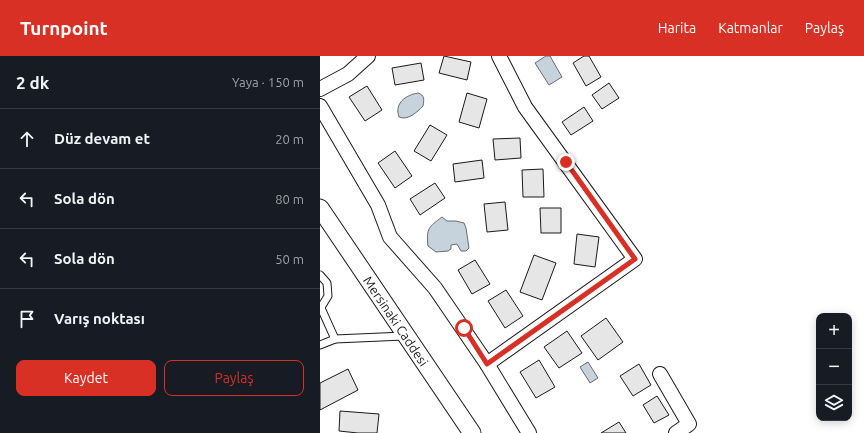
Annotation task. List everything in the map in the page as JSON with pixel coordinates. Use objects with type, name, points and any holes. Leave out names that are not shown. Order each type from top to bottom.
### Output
[{"type":"street","points":[[320,89],[348,74],[368,56]]},
{"type":"street","points":[[487,364],[635,259],[525,107],[499,56]]},
{"type":"street","points":[[320,106],[378,204],[390,237],[436,288],[487,364],[530,433]]},
{"type":"street","name":"Mersinaki Caddesi","points":[[320,208],[472,433]]},
{"type":"street","points":[[660,374],[689,424],[676,433]]},
{"type":"lane","points":[[320,275],[327,283],[328,296],[320,308],[335,340]]},
{"type":"lane","points":[[320,345],[335,340],[407,336]]},
{"type":"shaded area","points":[[546,56],[550,56],[562,77],[549,85],[535,63]]},
{"type":"shaded area","points":[[418,93],[423,96],[423,106],[409,117],[399,117],[398,108],[402,100]]},
{"type":"shaded area","points":[[442,217],[447,221],[464,223],[469,248],[466,251],[461,251],[457,244],[451,245],[451,249],[448,251],[436,252],[428,246],[429,228]]},
{"type":"shaded area","points":[[588,362],[598,378],[590,383],[580,367]]},
{"type":"building","points":[[444,56],[471,62],[467,80],[439,73]]},
{"type":"building","points":[[584,56],[589,56],[601,77],[586,86],[573,63]]},
{"type":"building","points":[[421,63],[424,80],[395,85],[392,68]]},
{"type":"building","points":[[609,83],[619,98],[602,109],[592,95]]},
{"type":"building","points":[[367,86],[382,110],[365,121],[349,97]]},
{"type":"building","points":[[467,93],[487,99],[479,128],[459,122]]},
{"type":"building","points":[[584,107],[593,121],[571,135],[562,122]]},
{"type":"building","points":[[430,125],[447,135],[431,161],[414,151]]},
{"type":"building","points":[[520,138],[521,158],[495,160],[493,139]]},
{"type":"building","points":[[395,151],[412,176],[395,188],[378,163]]},
{"type":"building","points":[[482,160],[484,178],[455,182],[453,164]]},
{"type":"building","points":[[543,169],[544,197],[523,197],[522,170]]},
{"type":"building","points":[[435,183],[445,198],[420,215],[410,199]]},
{"type":"building","points":[[505,202],[508,230],[487,232],[484,204]]},
{"type":"building","points":[[540,208],[561,208],[561,233],[541,233]]},
{"type":"building","points":[[577,234],[599,237],[595,267],[574,264]]},
{"type":"building","points":[[534,255],[556,263],[542,300],[520,292]]},
{"type":"building","points":[[475,260],[490,284],[472,294],[458,270]]},
{"type":"building","points":[[506,290],[523,316],[505,328],[488,301]]},
{"type":"building","points":[[606,318],[623,342],[598,360],[581,336]]},
{"type":"building","points":[[567,331],[582,353],[559,368],[544,347]]},
{"type":"building","points":[[539,360],[555,387],[536,398],[520,372]]},
{"type":"building","points":[[639,364],[651,385],[633,396],[620,376]]},
{"type":"building","points":[[348,369],[358,390],[320,410],[320,383]]},
{"type":"building","points":[[657,396],[669,415],[654,423],[643,405]]},
{"type":"building","points":[[340,411],[379,414],[377,433],[339,431]]},
{"type":"building","points":[[619,422],[626,433],[601,433]]},
{"type":"route","points":[[464,328],[487,364],[635,259],[566,162]]}]
